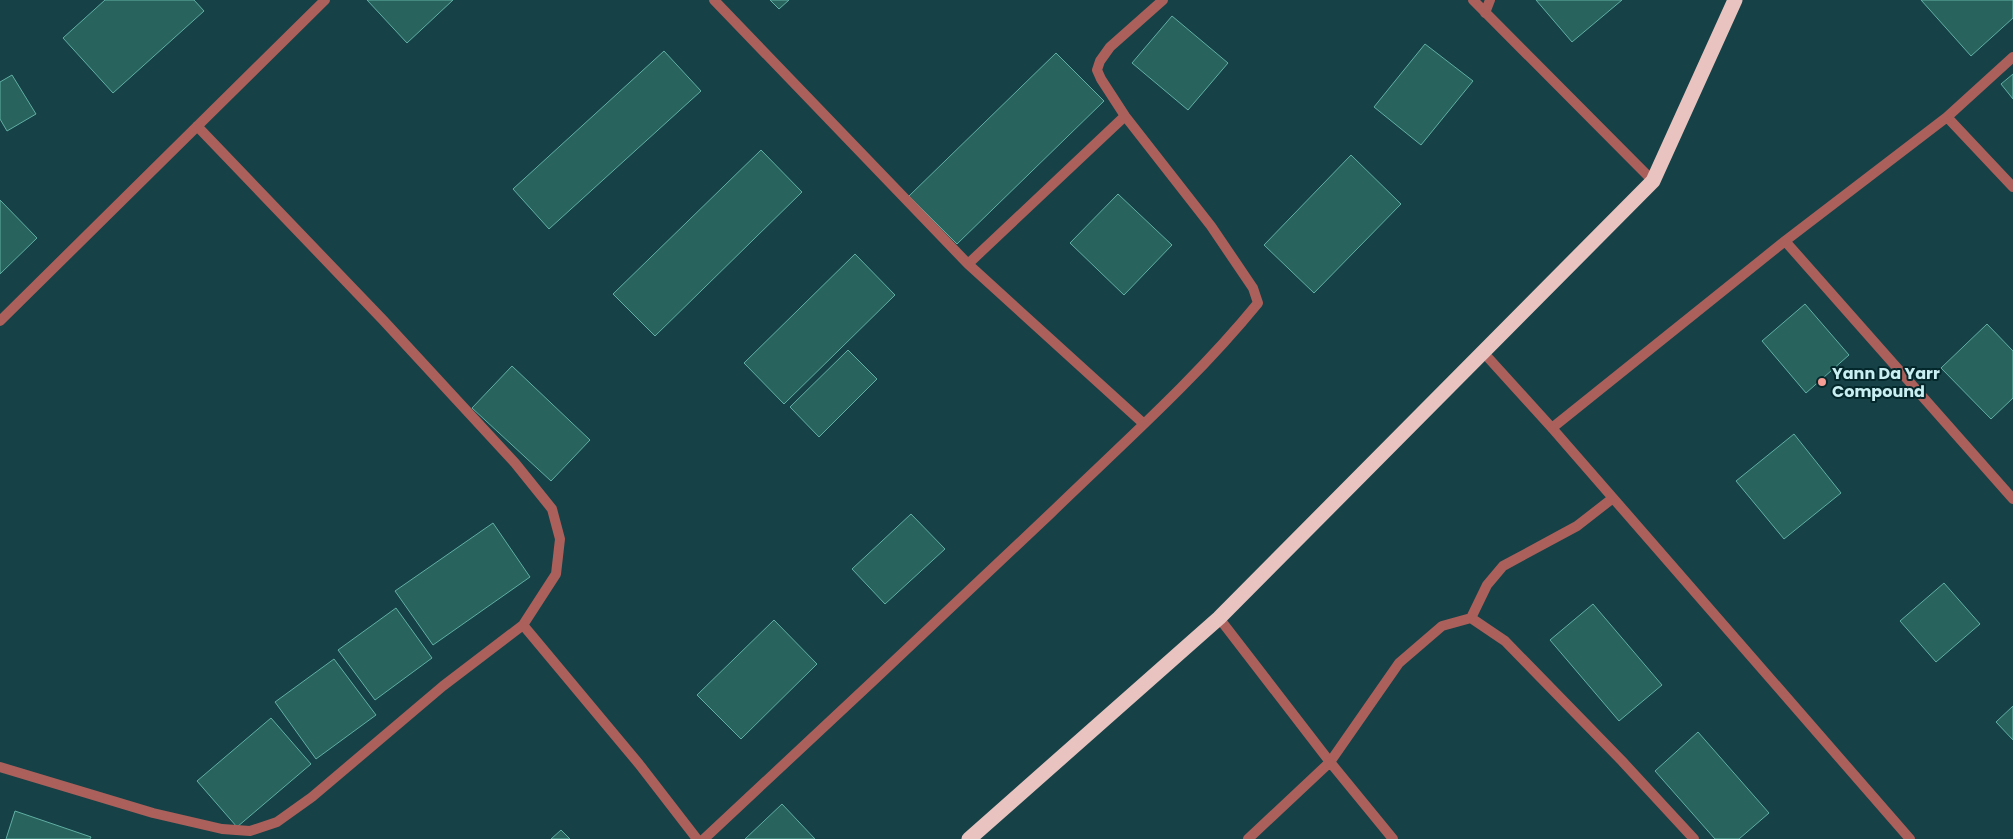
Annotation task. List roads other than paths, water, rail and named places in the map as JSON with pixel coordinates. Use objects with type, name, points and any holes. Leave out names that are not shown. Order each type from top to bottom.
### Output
[{"type":"highway","points":[[969,839],[1219,618],[1653,181],[1735,0]]},
{"type":"street","points":[[0,321],[325,0]]},
{"type":"street","points":[[714,0],[968,264],[1144,424]]},
{"type":"street","points":[[704,839],[945,614],[1144,424],[1237,328],[1258,303],[1253,288],[1211,226],[1125,116],[1097,70],[1100,61],[1110,47],[1163,0]]},
{"type":"street","points":[[1472,0],[1653,181]]},
{"type":"street","points":[[1485,13],[1490,0]]},
{"type":"street","points":[[1552,428],[1785,241],[1947,117],[2013,57]]},
{"type":"street","points":[[968,264],[1125,116]]},
{"type":"street","points":[[1947,117],[2013,187]]},
{"type":"street","points":[[0,767],[153,813],[222,830],[250,831],[277,822],[312,797],[443,686],[523,625],[556,574],[560,539],[552,509],[515,463],[383,320],[197,126]]},
{"type":"street","points":[[1785,241],[2013,499]]},
{"type":"street","points":[[1484,352],[1910,839]]},
{"type":"street","points":[[1471,618],[1486,585],[1503,566],[1577,526],[1613,498]]},
{"type":"street","points":[[1219,618],[1330,762],[1393,839]]},
{"type":"street","points":[[1248,839],[1330,762],[1399,663],[1442,626],[1471,618],[1505,641],[1622,761],[1694,839]]},
{"type":"street","points":[[523,625],[639,764],[697,839]]},
{"type":"place","name":"Yann Da Yarr Compound","points":[[1822,382]]}]
